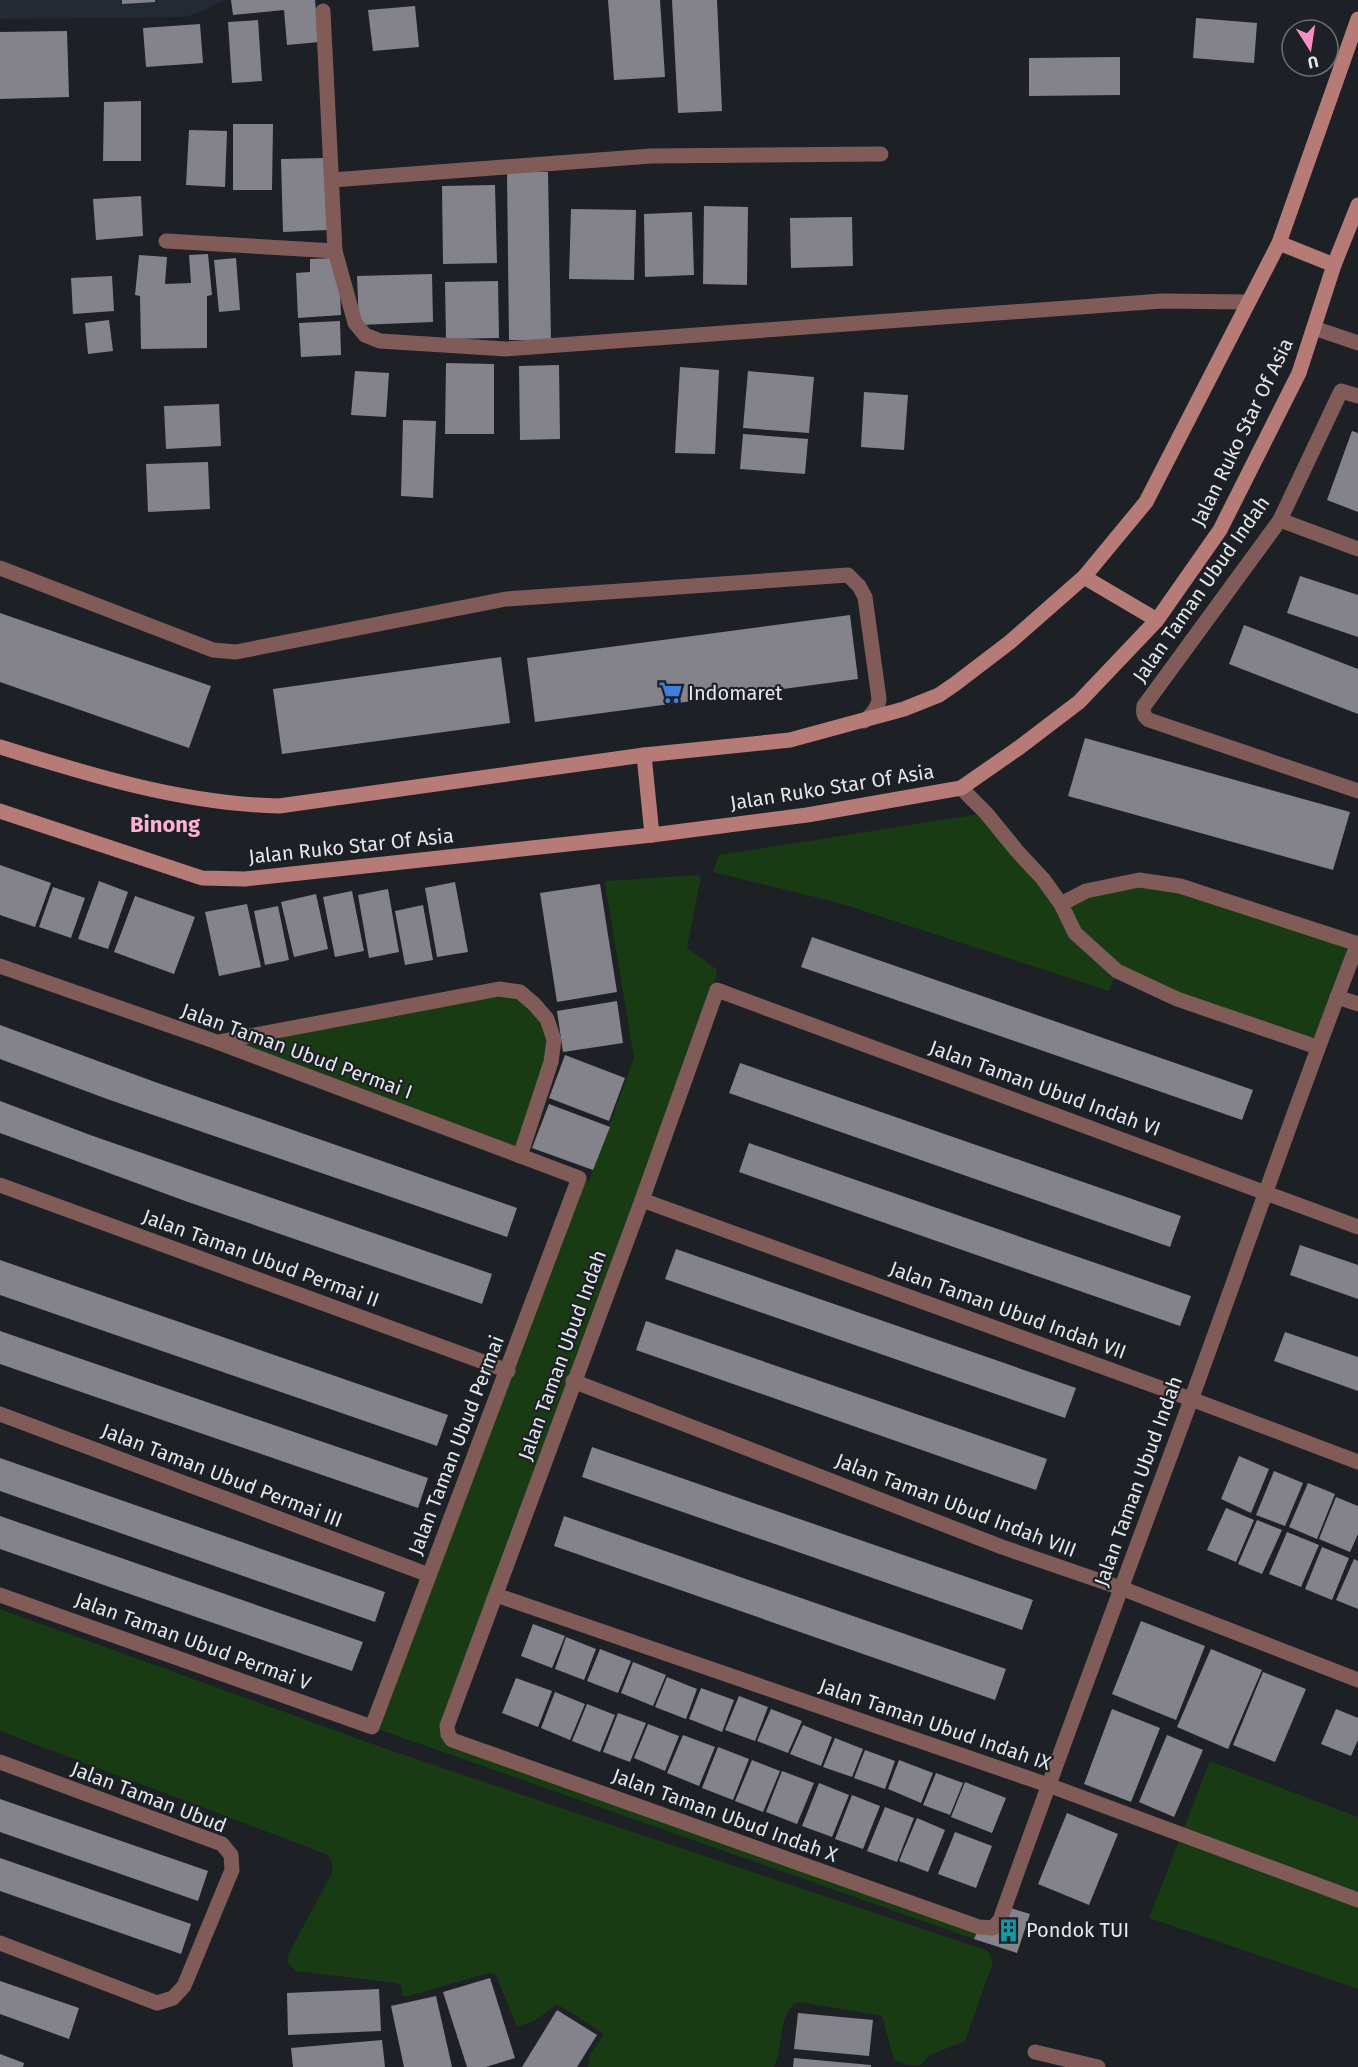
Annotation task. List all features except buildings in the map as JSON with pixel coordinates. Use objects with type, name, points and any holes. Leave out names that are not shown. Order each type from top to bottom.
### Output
[{"type":"street","points":[[323,11],[335,251],[355,323],[365,335],[380,341],[495,348],[1162,301],[1248,302]]},
{"type":"street","points":[[0,747],[100,778],[240,805],[279,806],[644,755],[790,740],[904,709],[939,695],[1010,642],[1084,577],[1146,502],[1279,243],[1358,19]]},
{"type":"street","points":[[332,180],[651,156],[881,154]]},
{"type":"street","name":"Jalan Ruko Star Of Asia","points":[[0,811],[202,878],[246,879],[652,835],[807,814],[961,788],[1079,702],[1157,620],[1220,530],[1299,373],[1334,265],[1358,205]]},
{"type":"street","points":[[166,241],[335,251]]},
{"type":"street","points":[[1279,243],[1334,265]]},
{"type":"street","points":[[1314,328],[1358,343]]},
{"type":"street","name":"Jalan Taman Ubud Indah","points":[[1358,396],[1341,391],[1280,520],[1144,706],[1143,714],[1149,720],[1358,792]]},
{"type":"street","points":[[1280,520],[1358,549]]},
{"type":"street","points":[[0,568],[213,650],[236,652],[506,599],[848,575],[859,586],[865,597],[879,699],[875,711],[864,721]]},
{"type":"street","points":[[1084,577],[1157,620]]},
{"type":"street","points":[[644,755],[652,835]]},
{"type":"street","points":[[961,788],[986,813],[1043,879],[1061,904],[1075,933],[1117,971],[1177,999],[1317,1047]]},
{"type":"street","name":"Jalan Taman Ubud Indah","points":[[993,1928],[1000,1920],[1317,1047],[1358,943],[1180,886],[1139,880],[1086,891],[1061,904]]},
{"type":"street","name":"Jalan Taman Ubud Permai I","points":[[0,966],[217,1042],[579,1178]]},
{"type":"street","points":[[217,1042],[499,990],[520,992],[547,1019],[554,1040],[551,1062],[520,1156]]},
{"type":"street","name":"Jalan Taman Ubud Indah","points":[[448,1734],[447,1726],[642,1200],[717,990]]},
{"type":"street","name":"Jalan Taman Ubud Indah VI","points":[[717,990],[1358,1227]]},
{"type":"street","points":[[1337,997],[1358,1004]]},
{"type":"street","name":"Jalan Taman Ubud Permai","points":[[372,1727],[579,1178]]},
{"type":"street","name":"Jalan Taman Ubud Permai II","points":[[0,1185],[508,1371]]},
{"type":"street","name":"Jalan Taman Ubud Indah VII","points":[[642,1200],[1358,1462]]},
{"type":"street","name":"Jalan Taman Ubud Indah VIII","points":[[573,1381],[1002,1547],[1121,1588],[1358,1680]]},
{"type":"street","name":"Jalan Taman Ubud Permai III","points":[[0,1414],[429,1575]]},
{"type":"street","name":"Jalan Taman Ubud Permai V","points":[[0,1595],[372,1727]]},
{"type":"street","name":"Jalan Taman Ubud Indah IX","points":[[496,1595],[1048,1785],[1358,1900]]},
{"type":"street","name":"Jalan Taman Ubud Indah X","points":[[448,1734],[452,1740],[956,1920],[979,1928],[993,1928]]},
{"type":"street","name":"Jalan Taman Ubud","points":[[0,1762],[222,1844],[231,1855],[232,1870],[184,1986],[173,1998],[157,2003],[0,1943]]},
{"type":"street","points":[[1035,2052],[1098,2067]]},
{"type":"shaded area","points":[[0,0],[226,0],[187,17],[0,19]]},
{"type":"green space","points":[[986,813],[1061,904],[1139,880],[1358,944],[1317,1047],[1117,971],[1109,991],[839,903],[713,872],[719,855]]},
{"type":"green space","points":[[698,875],[701,877],[687,948],[716,969],[717,974],[642,1200],[446,1730],[978,1930],[974,1939],[372,1727],[579,1178],[589,1181],[634,1058],[605,884],[607,881]]},
{"type":"green space","points":[[520,992],[554,1040],[520,1156],[217,1042]]},
{"type":"green space","points":[[0,1609],[386,1749],[988,1951],[993,1962],[965,2041],[930,2055],[921,2065],[908,2065],[894,2060],[882,2016],[799,2002],[792,2006],[784,2021],[774,2067],[588,2067],[590,2055],[604,2034],[556,2005],[534,2021],[517,2027],[496,1975],[489,1973],[405,1997],[402,1995],[401,1986],[396,1983],[296,1971],[287,1962],[288,1955],[333,1871],[331,1859],[326,1854],[0,1731]]},
{"type":"green space","points":[[1210,1761],[1358,1817],[1358,1989],[1149,1918]]},
{"type":"place","name":"Indomaret","points":[[670,693]]},
{"type":"place","name":"Pondok TUI","points":[[1008,1930]]},
{"type":"district","name":"Binong","points":[[165,824]]}]
